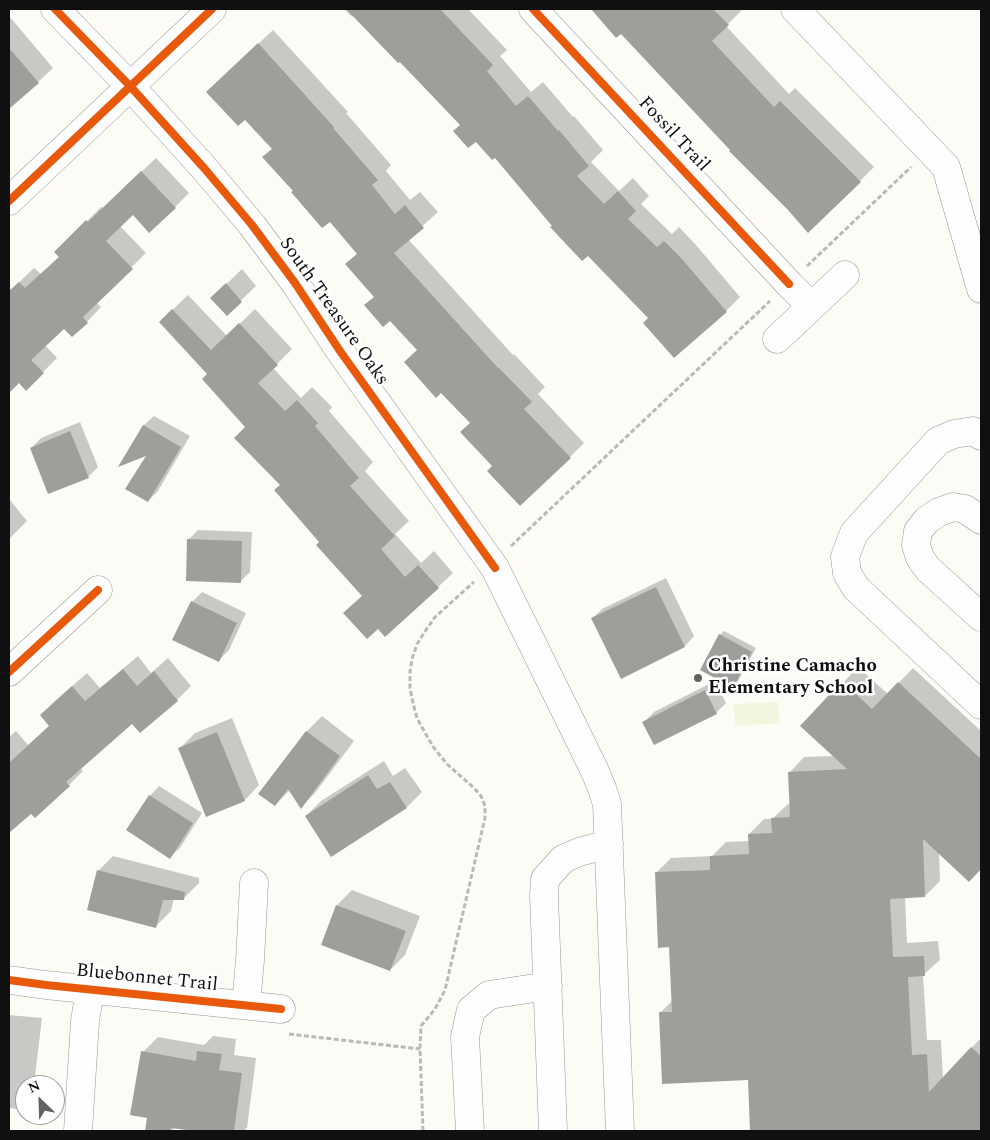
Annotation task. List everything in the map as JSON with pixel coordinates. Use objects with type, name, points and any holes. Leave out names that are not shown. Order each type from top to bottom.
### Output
[{"type":"street","name":"South Treasure Oaks","points":[[55,9],[130,86],[204,168],[252,225],[295,283],[340,351],[493,566],[602,788],[607,804],[620,1131]]},
{"type":"street","points":[[9,201],[212,9]]},
{"type":"street","name":"Fossil Trail","points":[[533,9],[788,284],[811,306]]},
{"type":"street","points":[[795,9],[946,167],[981,289]]},
{"type":"street","points":[[777,339],[845,275]]},
{"type":"street","points":[[981,436],[972,431],[954,434],[938,441],[854,533],[845,557],[847,573],[856,588],[981,705]]},
{"type":"street","points":[[981,520],[965,509],[953,507],[939,512],[918,531],[916,545],[920,558],[928,569],[981,616]]},
{"type":"street","points":[[9,672],[98,590]]},
{"type":"street","points":[[553,1131],[544,896],[545,878],[563,859],[579,852],[609,844]]},
{"type":"street","points":[[246,1005],[254,883]]},
{"type":"street","name":"Bluebonnet Trail","points":[[9,980],[246,1005],[285,1022]]},
{"type":"street","points":[[470,1131],[465,1037],[471,1010],[489,995],[548,986]]},
{"type":"street","points":[[78,1131],[85,1021],[90,990]]},
{"type":"path","points":[[424,1131],[420,1026],[435,1009],[445,990],[485,818],[486,806],[474,788],[447,764],[434,748],[417,718],[410,688],[410,672],[412,658],[418,644],[435,617],[493,566],[911,168]]},
{"type":"path","points":[[285,1022],[420,1049]]},
{"type":"green space","points":[[778,702],[779,723],[735,726],[734,704]]},
{"type":"building","points":[[346,9],[440,9],[493,65],[487,71],[516,106],[528,96],[589,166],[577,176],[604,204],[618,191],[636,211],[628,219],[657,247],[664,241],[682,259],[727,312],[674,358],[643,323],[648,318],[588,256],[582,261],[550,227],[552,226],[495,158],[492,160],[476,142],[468,148],[453,131],[460,125]]},
{"type":"building","points":[[591,9],[713,9],[729,25],[712,41],[774,107],[780,101],[861,182],[808,233],[621,34],[616,38]]},
{"type":"building","points":[[258,43],[334,127],[378,180],[372,185],[395,214],[405,205],[424,228],[394,253],[498,368],[532,402],[524,409],[571,458],[520,506],[487,471],[492,466],[460,432],[470,423],[441,393],[436,398],[404,362],[417,350],[390,321],[383,327],[364,305],[374,297],[345,264],[357,254],[330,222],[322,228],[291,192],[293,191],[262,157],[272,149],[245,120],[238,126],[206,92]]},
{"type":"building","points":[[9,48],[39,83],[9,109]]},
{"type":"building","points":[[141,171],[176,208],[149,233],[133,215],[106,241],[133,269],[83,317],[88,323],[72,337],[64,329],[31,360],[44,373],[26,391],[19,383],[9,393],[9,291],[19,282],[25,288],[59,257],[54,252],[86,220],[88,222]]},
{"type":"building","points":[[226,283],[242,302],[227,316],[210,298]]},
{"type":"building","points":[[172,309],[211,350],[239,323],[278,365],[258,383],[285,411],[297,400],[318,423],[315,426],[359,478],[350,486],[395,536],[381,549],[405,577],[418,565],[439,588],[385,637],[378,629],[367,639],[343,613],[362,596],[316,545],[319,542],[274,490],[280,485],[234,438],[245,427],[202,379],[207,374],[159,322]]},
{"type":"building","points":[[143,425],[181,447],[148,502],[125,489],[146,456],[118,467]]},
{"type":"building","points":[[70,431],[89,478],[48,494],[30,448]]},
{"type":"building","points":[[187,539],[242,541],[241,583],[186,581]]},
{"type":"building","points":[[656,587],[685,647],[621,679],[591,618]]},
{"type":"building","points":[[191,601],[237,623],[219,662],[172,640]]},
{"type":"building","points":[[719,634],[752,652],[733,688],[700,670]]},
{"type":"building","points":[[123,669],[137,686],[154,671],[178,701],[140,733],[132,724],[66,782],[70,786],[35,818],[31,814],[9,833],[9,763],[49,726],[40,715],[72,686],[85,701]]},
{"type":"building","points":[[842,681],[872,709],[898,682],[981,759],[981,869],[969,882],[923,839],[925,897],[890,899],[893,957],[924,956],[925,976],[908,977],[912,1055],[927,1054],[929,1092],[971,1047],[981,1056],[981,1131],[750,1131],[748,1080],[662,1084],[659,1012],[672,1012],[669,947],[658,948],[655,872],[710,870],[710,856],[749,854],[748,834],[772,833],[771,818],[790,817],[788,772],[847,769],[800,726]]},
{"type":"building","points":[[705,690],[717,714],[654,745],[642,722]]},
{"type":"building","points":[[306,731],[340,756],[301,809],[288,789],[275,806],[258,794]]},
{"type":"building","points":[[217,732],[245,801],[206,817],[178,748]]},
{"type":"building","points":[[368,775],[377,789],[390,782],[407,808],[331,857],[305,816]]},
{"type":"building","points":[[149,795],[193,823],[170,859],[126,830]]},
{"type":"building","points":[[97,870],[185,892],[184,900],[163,900],[156,928],[87,910]]},
{"type":"building","points":[[336,905],[406,931],[390,971],[321,945]]},
{"type":"building","points":[[141,1051],[196,1061],[197,1051],[222,1054],[219,1070],[242,1073],[234,1131],[194,1131],[171,1128],[170,1131],[145,1131],[147,1118],[130,1115]]},
{"type":"cycle path","points":[[55,9],[130,86],[204,168],[252,225],[295,283],[340,351],[495,568]]},
{"type":"cycle path","points":[[9,201],[212,9]]},
{"type":"cycle path","points":[[533,9],[789,284]]},
{"type":"cycle path","points":[[9,672],[98,590]]},
{"type":"cycle path","points":[[9,980],[281,1009]]},
{"type":"place","name":"Christine Camacho Elementary School","points":[[698,678]]}]
